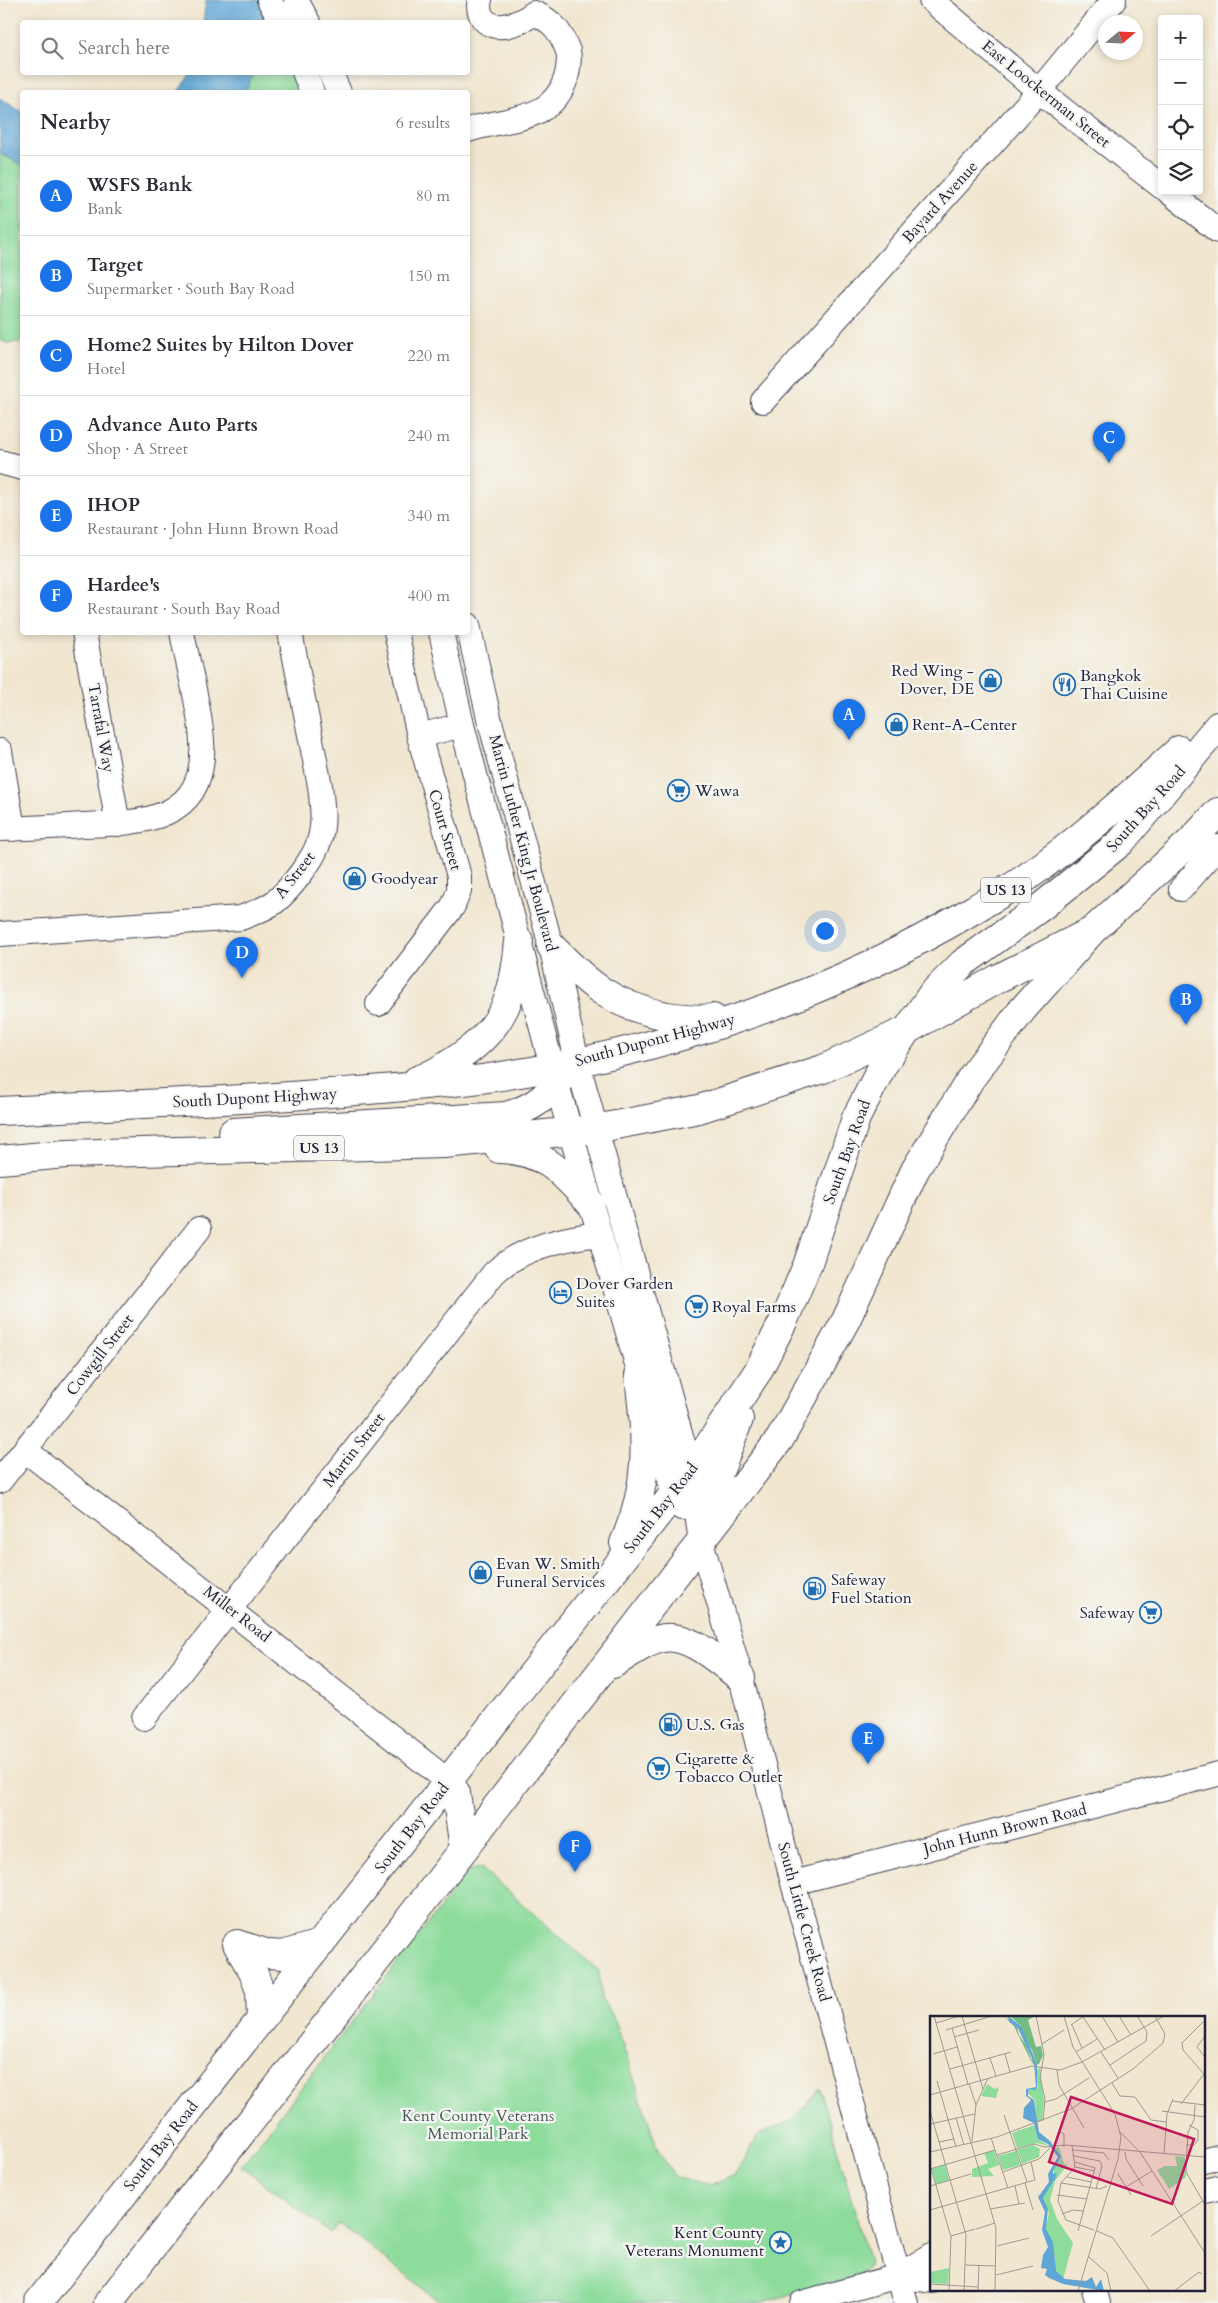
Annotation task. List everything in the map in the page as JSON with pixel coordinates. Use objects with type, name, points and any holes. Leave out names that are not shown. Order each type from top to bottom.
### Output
[{"type":"highway","name":"South Dupont Highway","points":[[0,1111],[262,1098],[385,1089],[562,1071],[759,1012],[870,966],[925,938],[1025,879],[1080,838],[1218,713]]},
{"type":"highway","name":"South Bay Road","points":[[38,2303],[322,1943],[612,1570],[691,1472],[758,1371],[784,1320],[808,1263],[856,1118],[883,1065],[932,994],[963,963],[1041,908],[1121,842],[1218,726]]},
{"type":"highway","name":"US 13","points":[[0,1160],[66,1154],[413,1145],[583,1131],[699,1109],[823,1069],[907,1030],[999,978],[1092,931],[1190,842],[1218,812]]},
{"type":"highway","points":[[108,2303],[464,1849],[780,1439],[809,1390],[846,1320],[915,1170],[971,1078],[1022,1010],[1092,931]]},
{"type":"highway","points":[[385,1089],[428,1077],[478,1044],[490,1032],[502,1015],[511,996],[519,940]]},
{"type":"highway","points":[[551,946],[579,974],[610,996],[640,1011],[704,1020],[759,1012]]},
{"type":"highway","points":[[66,1154],[235,1132],[506,1116],[526,1110],[541,1100],[562,1071]]},
{"type":"highway","points":[[413,1145],[508,1149],[536,1154],[562,1172],[590,1202]]},
{"type":"highway","points":[[701,1542],[706,1510],[715,1482],[758,1371]]},
{"type":"highway","points":[[612,1570],[632,1524],[643,1489],[646,1438],[640,1375]]},
{"type":"highway","points":[[603,1670],[652,1642],[664,1638],[681,1638],[705,1652],[741,1678]]},
{"type":"highway","points":[[448,1781],[456,1793],[464,1849]]},
{"type":"highway","points":[[261,2019],[260,1991],[254,1974],[237,1944],[269,1954],[283,1955],[322,1943]]},
{"type":"street","points":[[270,0],[280,20]]},
{"type":"street","points":[[470,129],[536,112],[554,102],[563,87],[569,55],[564,40],[549,20],[532,6],[528,18],[502,27],[491,26],[482,17],[478,5],[480,0]]},
{"type":"street","name":"East Loockerman Street","points":[[931,0],[1039,91],[1158,184]]},
{"type":"street","name":"Bayard Avenue","points":[[763,401],[1039,91],[1114,0]]},
{"type":"street","points":[[305,75],[311,90]]},
{"type":"street","points":[[331,75],[338,90]]},
{"type":"street","points":[[1173,195],[1218,231]]},
{"type":"street","points":[[0,462],[20,467]]},
{"type":"street","name":"Martin Luther King Jr Boulevard","points":[[470,634],[489,718],[551,946],[562,1071]]},
{"type":"street","name":"Tarrafal Way","points":[[85,635],[118,824]]},
{"type":"street","points":[[0,751],[7,829],[118,824],[149,820],[167,813],[180,804],[198,779],[202,760],[202,740],[183,635]]},
{"type":"street","name":"A Street","points":[[0,934],[241,918],[260,911],[284,893],[313,855],[319,842],[322,810],[320,786],[291,635]]},
{"type":"street","name":"Court Street","points":[[378,1004],[453,906],[459,891],[459,876],[419,736],[397,635]]},
{"type":"street","name":"Martin Luther King Jr Boulevard","points":[[442,635],[462,725],[519,940],[562,1071]]},
{"type":"street","points":[[419,736],[462,725]]},
{"type":"street","points":[[1181,889],[1218,847]]},
{"type":"street","points":[[562,1071],[583,1131]]},
{"type":"street","name":"South Little Creek Road","points":[[583,1131],[590,1202],[599,1234],[674,1494],[701,1542]]},
{"type":"street","name":"South Little Creek Road","points":[[583,1131],[691,1472],[701,1542],[741,1678],[793,1883],[906,2303]]},
{"type":"street","name":"Cowgill Street","points":[[0,1481],[200,1229]]},
{"type":"street","name":"Martin Street","points":[[144,1718],[494,1273],[506,1261],[520,1254],[579,1236],[599,1234]]},
{"type":"street","name":"Miller Road","points":[[25,1450],[230,1608],[448,1781]]},
{"type":"street","name":"John Hunn Brown Road","points":[[793,1883],[1218,1774]]},
{"type":"street","points":[[802,2303],[898,2276],[930,2256]]},
{"type":"street","points":[[898,2276],[930,2281]]},
{"type":"street","points":[[1094,2290],[1098,2303]]},
{"type":"green space","points":[[228,75],[292,75],[299,90],[220,90]]},
{"type":"green space","points":[[0,155],[20,161],[20,342],[7,343],[0,340]]},
{"type":"green space","name":"Kent County Veterans Memorial Park","points":[[481,1868],[599,1971],[601,1999],[612,2014],[658,2150],[675,2177],[710,2186],[735,2175],[759,2134],[792,2121],[820,2088],[869,2262],[865,2271],[854,2278],[759,2303],[441,2303],[339,2223],[330,2233],[241,2166],[469,1870]]},
{"type":"water","points":[[206,0],[296,0],[284,20],[203,20]]},
{"type":"water","points":[[190,75],[253,75],[246,90],[179,90]]},
{"type":"water","points":[[0,98],[20,111],[20,164],[0,153]]},
{"type":"place","name":"Home2 Suites by Hilton Dover","points":[[1109,463]]},
{"type":"place","name":"Red Wing - Dover, DE","points":[[990,680]]},
{"type":"place","name":"Bangkok Thai Cuisine","points":[[1064,685]]},
{"type":"place","name":"Rent-A-Center","points":[[896,725]]},
{"type":"place","name":"WSFS Bank","points":[[849,740]]},
{"type":"place","name":"Wawa","points":[[679,791]]},
{"type":"place","name":"Goodyear","points":[[355,879]]},
{"type":"place","name":"Advance Auto Parts","points":[[242,978]]},
{"type":"place","name":"Target","points":[[1186,1025]]},
{"type":"place","name":"Dover Garden Suites","points":[[560,1293]]},
{"type":"place","name":"Royal Farms","points":[[696,1307]]},
{"type":"place","name":"Evan W. Smith Funeral Services","points":[[480,1573]]},
{"type":"place","name":"Safeway Fuel Station","points":[[815,1589]]},
{"type":"place","name":"Safeway","points":[[1151,1613]]},
{"type":"place","name":"U.S. Gas","points":[[670,1725]]},
{"type":"place","name":"IHOP","points":[[868,1764]]},
{"type":"place","name":"Cigarette & Tobacco Outlet","points":[[659,1768]]},
{"type":"place","name":"Hardee's","points":[[575,1872]]},
{"type":"place","name":"Kent County Veterans Monument","points":[[780,2242]]}]
